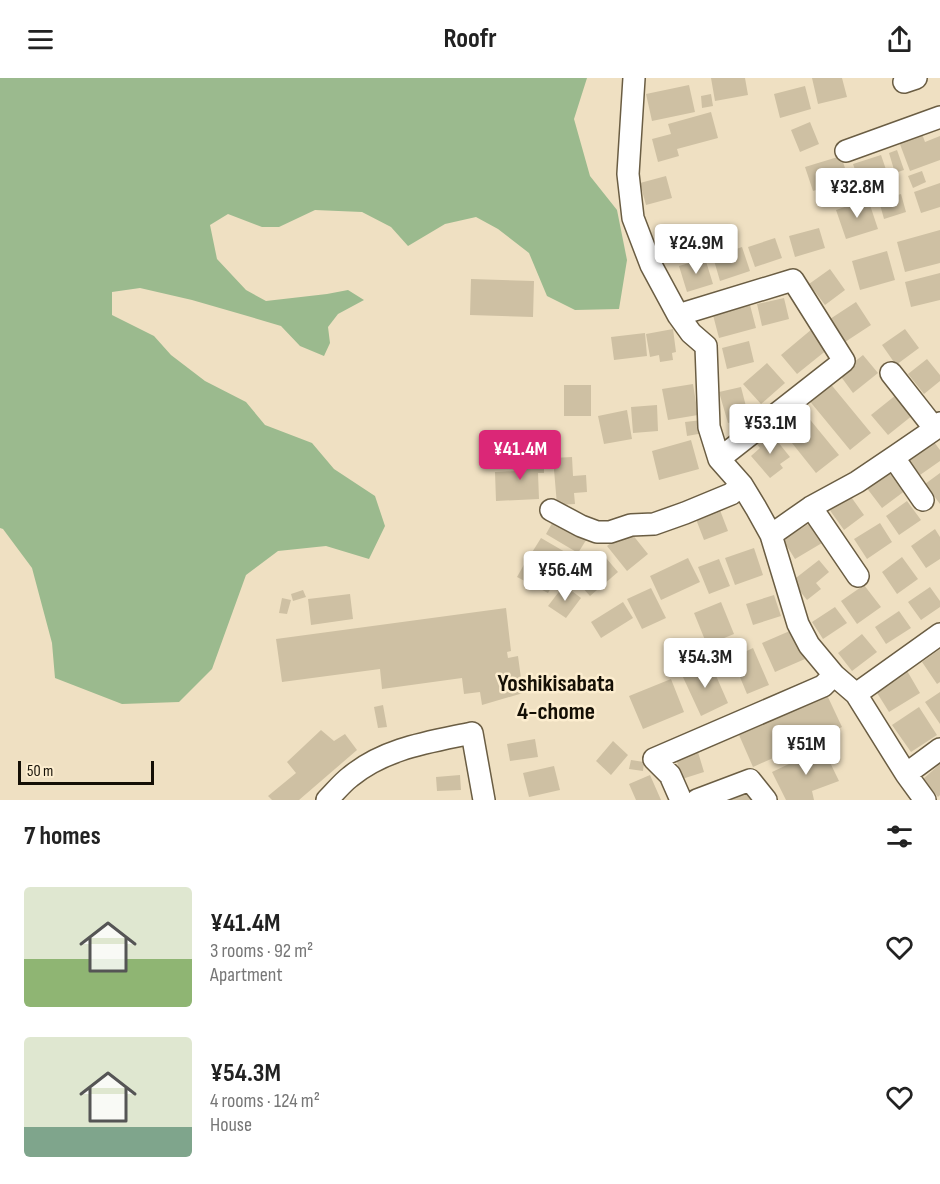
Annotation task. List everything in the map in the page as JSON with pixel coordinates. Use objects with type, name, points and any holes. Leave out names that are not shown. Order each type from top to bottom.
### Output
[{"type":"street","points":[[634,78],[628,174],[633,218],[651,265],[678,315],[691,333],[706,346],[709,427],[719,459],[742,485],[771,535],[798,624],[809,645],[834,675],[856,694],[925,800]]},
{"type":"street","points":[[846,151],[940,117]]},
{"type":"street","points":[[678,315],[793,280],[844,361],[719,459]]},
{"type":"street","points":[[771,535],[811,507],[857,482],[894,458],[937,426],[891,373]]},
{"type":"street","points":[[894,458],[923,500]]},
{"type":"street","points":[[551,510],[597,532],[610,531],[631,525],[654,524],[675,517],[731,494],[742,485]]},
{"type":"street","points":[[811,507],[858,576]]},
{"type":"street","points":[[856,694],[940,634]]},
{"type":"street","points":[[681,800],[670,775],[654,759],[823,686],[834,675]]},
{"type":"street","points":[[327,800],[350,777],[369,764],[409,746],[472,733],[484,800]]},
{"type":"street","points":[[906,774],[940,749]]},
{"type":"street","points":[[697,800],[750,780],[766,800]]},
{"type":"green space","points":[[0,78],[587,78],[574,119],[590,176],[617,210],[627,260],[619,309],[575,310],[547,296],[529,253],[498,229],[476,217],[445,224],[408,246],[391,227],[362,212],[315,210],[279,227],[262,227],[228,214],[210,225],[217,259],[246,290],[266,301],[348,290],[364,300],[338,314],[328,327],[330,343],[324,356],[300,346],[281,326],[192,300],[140,288],[112,292],[112,315],[154,336],[171,355],[205,381],[246,402],[265,425],[312,443],[334,469],[375,496],[385,526],[369,559],[326,546],[278,551],[246,575],[212,669],[179,702],[122,704],[55,678],[52,643],[32,568],[0,528]]},
{"type":"building","points":[[711,78],[745,78],[748,95],[715,101]]},
{"type":"building","points":[[812,78],[842,78],[847,97],[818,104]]},
{"type":"building","points":[[689,85],[695,112],[652,121],[646,94]]},
{"type":"building","points":[[805,86],[811,109],[780,118],[774,94]]},
{"type":"building","points":[[711,94],[713,106],[702,108],[701,96]]},
{"type":"building","points":[[711,112],[718,138],[677,149],[679,156],[658,162],[652,139],[671,134],[668,124]]},
{"type":"building","points":[[810,122],[819,144],[800,152],[791,130]]},
{"type":"building","points":[[921,131],[925,142],[940,136],[940,160],[910,171],[898,139]]},
{"type":"building","points":[[897,150],[904,170],[895,173],[889,153]]},
{"type":"building","points":[[881,155],[891,184],[863,193],[853,164]]},
{"type":"building","points":[[841,156],[849,180],[813,191],[805,167]]},
{"type":"building","points":[[922,171],[926,182],[913,188],[908,176]]},
{"type":"building","points":[[666,176],[672,198],[646,205],[640,183]]},
{"type":"building","points":[[940,183],[940,207],[921,213],[914,192]]},
{"type":"building","points":[[901,194],[906,212],[884,219],[879,201]]},
{"type":"building","points":[[868,199],[878,229],[846,239],[836,210]]},
{"type":"building","points":[[819,228],[825,248],[795,257],[789,236]]},
{"type":"building","points":[[940,230],[940,263],[905,272],[897,242]]},
{"type":"building","points":[[775,238],[782,258],[755,267],[748,247]]},
{"type":"building","points":[[742,247],[750,271],[720,281],[713,257]]},
{"type":"building","points":[[887,251],[895,280],[860,290],[852,261]]},
{"type":"building","points":[[705,258],[713,284],[687,292],[679,266]]},
{"type":"building","points":[[830,269],[845,290],[825,305],[809,284]]},
{"type":"building","points":[[940,273],[940,300],[911,307],[905,282]]},
{"type":"building","points":[[471,279],[534,281],[533,317],[470,315]]},
{"type":"building","points":[[784,298],[789,319],[762,326],[757,304]]},
{"type":"building","points":[[856,302],[871,325],[845,342],[830,319]]},
{"type":"building","points":[[750,305],[756,328],[719,338],[713,315]]},
{"type":"building","points":[[673,329],[676,352],[672,353],[673,360],[660,362],[659,355],[650,357],[646,334]]},
{"type":"building","points":[[812,329],[828,349],[797,374],[781,355]]},
{"type":"building","points":[[905,329],[919,348],[896,365],[882,345]]},
{"type":"building","points":[[645,333],[647,356],[614,360],[611,337]]},
{"type":"building","points":[[749,341],[754,362],[727,369],[722,348]]},
{"type":"building","points":[[863,355],[878,373],[853,393],[839,374]]},
{"type":"building","points":[[927,359],[940,375],[940,381],[924,394],[908,374]]},
{"type":"building","points":[[767,363],[785,383],[761,404],[743,384]]},
{"type":"building","points":[[829,382],[871,433],[850,450],[808,399]]},
{"type":"building","points":[[693,384],[698,415],[668,420],[662,389]]},
{"type":"building","points":[[564,385],[591,385],[591,416],[564,416]]},
{"type":"building","points":[[741,387],[749,418],[728,423],[719,392]]},
{"type":"building","points":[[896,395],[913,415],[888,435],[871,415]]},
{"type":"building","points":[[657,405],[658,431],[633,433],[631,407]]},
{"type":"building","points":[[798,405],[839,455],[816,473],[776,423]]},
{"type":"building","points":[[627,410],[632,439],[604,444],[598,416]]},
{"type":"building","points":[[702,420],[704,433],[687,436],[685,422]]},
{"type":"building","points":[[770,432],[790,457],[780,464],[783,468],[770,478],[751,456],[760,448],[756,443]]},
{"type":"building","points":[[931,438],[940,450],[940,461],[920,475],[906,456]]},
{"type":"building","points":[[691,440],[699,469],[659,480],[652,451]]},
{"type":"building","points":[[572,457],[573,476],[586,475],[587,492],[574,493],[575,504],[557,505],[553,458]]},
{"type":"building","points":[[544,458],[544,473],[538,473],[539,499],[496,501],[495,472],[516,471],[515,459]]},
{"type":"building","points":[[891,469],[906,490],[882,508],[866,487]]},
{"type":"building","points":[[940,473],[940,504],[925,484]]},
{"type":"building","points":[[849,494],[864,515],[844,530],[829,509]]},
{"type":"building","points":[[907,501],[921,520],[899,535],[886,516]]},
{"type":"building","points":[[718,505],[728,531],[704,540],[694,514]]},
{"type":"building","points":[[555,518],[588,537],[578,553],[546,534]]},
{"type":"building","points":[[810,523],[822,543],[795,559],[783,540]]},
{"type":"building","points":[[880,523],[892,542],[867,559],[854,539]]},
{"type":"building","points":[[628,529],[648,554],[627,571],[607,546]]},
{"type":"building","points":[[935,529],[940,537],[940,559],[926,568],[911,546]]},
{"type":"building","points":[[541,538],[572,556],[562,572],[531,554]]},
{"type":"building","points":[[754,548],[763,575],[735,585],[725,558]]},
{"type":"building","points":[[600,551],[618,572],[590,596],[572,576]]},
{"type":"building","points":[[902,557],[918,579],[897,594],[882,572]]},
{"type":"building","points":[[688,558],[700,582],[661,600],[650,576]]},
{"type":"building","points":[[719,559],[730,586],[709,594],[698,567]]},
{"type":"building","points":[[819,560],[829,572],[816,583],[821,589],[807,600],[792,581]]},
{"type":"building","points":[[526,561],[557,577],[548,593],[517,577]]},
{"type":"building","points":[[564,585],[581,598],[566,618],[548,606]]},
{"type":"building","points":[[864,585],[881,607],[857,624],[841,601]]},
{"type":"building","points":[[930,587],[940,601],[940,607],[921,620],[908,602]]},
{"type":"building","points":[[651,588],[666,618],[642,629],[627,599]]},
{"type":"building","points":[[303,590],[306,597],[293,601],[291,594]]},
{"type":"building","points":[[350,594],[353,619],[311,625],[308,599]]},
{"type":"building","points":[[774,595],[781,616],[753,625],[746,604]]},
{"type":"building","points":[[282,598],[291,600],[287,614],[279,613]]},
{"type":"building","points":[[623,602],[633,618],[601,638],[591,622]]},
{"type":"building","points":[[721,602],[734,634],[707,645],[694,613]]},
{"type":"building","points":[[835,607],[847,623],[823,639],[812,622]]},
{"type":"building","points":[[506,608],[511,651],[507,652],[508,658],[518,656],[523,693],[482,705],[480,692],[464,694],[462,678],[382,689],[380,669],[282,682],[276,639]]},
{"type":"building","points":[[899,611],[911,628],[886,644],[875,627]]},
{"type":"building","points":[[792,630],[805,659],[775,672],[762,643]]},
{"type":"building","points":[[862,634],[877,652],[852,671],[838,653]]},
{"type":"building","points":[[753,648],[769,685],[747,694],[732,658]]},
{"type":"building","points":[[940,649],[940,682],[937,684],[922,662]]},
{"type":"building","points":[[710,662],[728,703],[701,716],[682,675]]},
{"type":"building","points":[[906,669],[920,693],[889,712],[874,688]]},
{"type":"building","points":[[671,679],[684,712],[643,729],[629,696]]},
{"type":"building","points":[[940,692],[940,724],[925,702]]},
{"type":"building","points":[[827,695],[842,727],[753,767],[739,735]]},
{"type":"building","points":[[383,705],[387,727],[378,728],[374,707]]},
{"type":"building","points":[[919,707],[937,735],[911,752],[892,725]]},
{"type":"building","points":[[321,730],[334,741],[345,734],[357,750],[299,800],[272,800],[268,796],[296,773],[287,762]]},
{"type":"building","points":[[535,739],[538,757],[510,761],[507,744]]},
{"type":"building","points":[[613,741],[628,755],[611,775],[596,761]]},
{"type":"building","points":[[823,748],[839,781],[812,791],[814,800],[786,800],[772,772]]},
{"type":"building","points":[[698,752],[704,772],[682,779],[676,759]]},
{"type":"building","points":[[631,760],[644,762],[643,771],[629,769]]},
{"type":"building","points":[[940,764],[940,795],[938,797],[923,779]]},
{"type":"building","points":[[554,766],[560,790],[529,797],[523,773]]},
{"type":"building","points":[[460,775],[461,790],[437,791],[436,777]]},
{"type":"building","points":[[650,775],[661,800],[636,800],[629,784]]},
{"type":"building","points":[[749,791],[753,800],[729,800]]},
{"type":"district","name":"Yoshikisabata 4-chome","points":[[556,697]]}]
